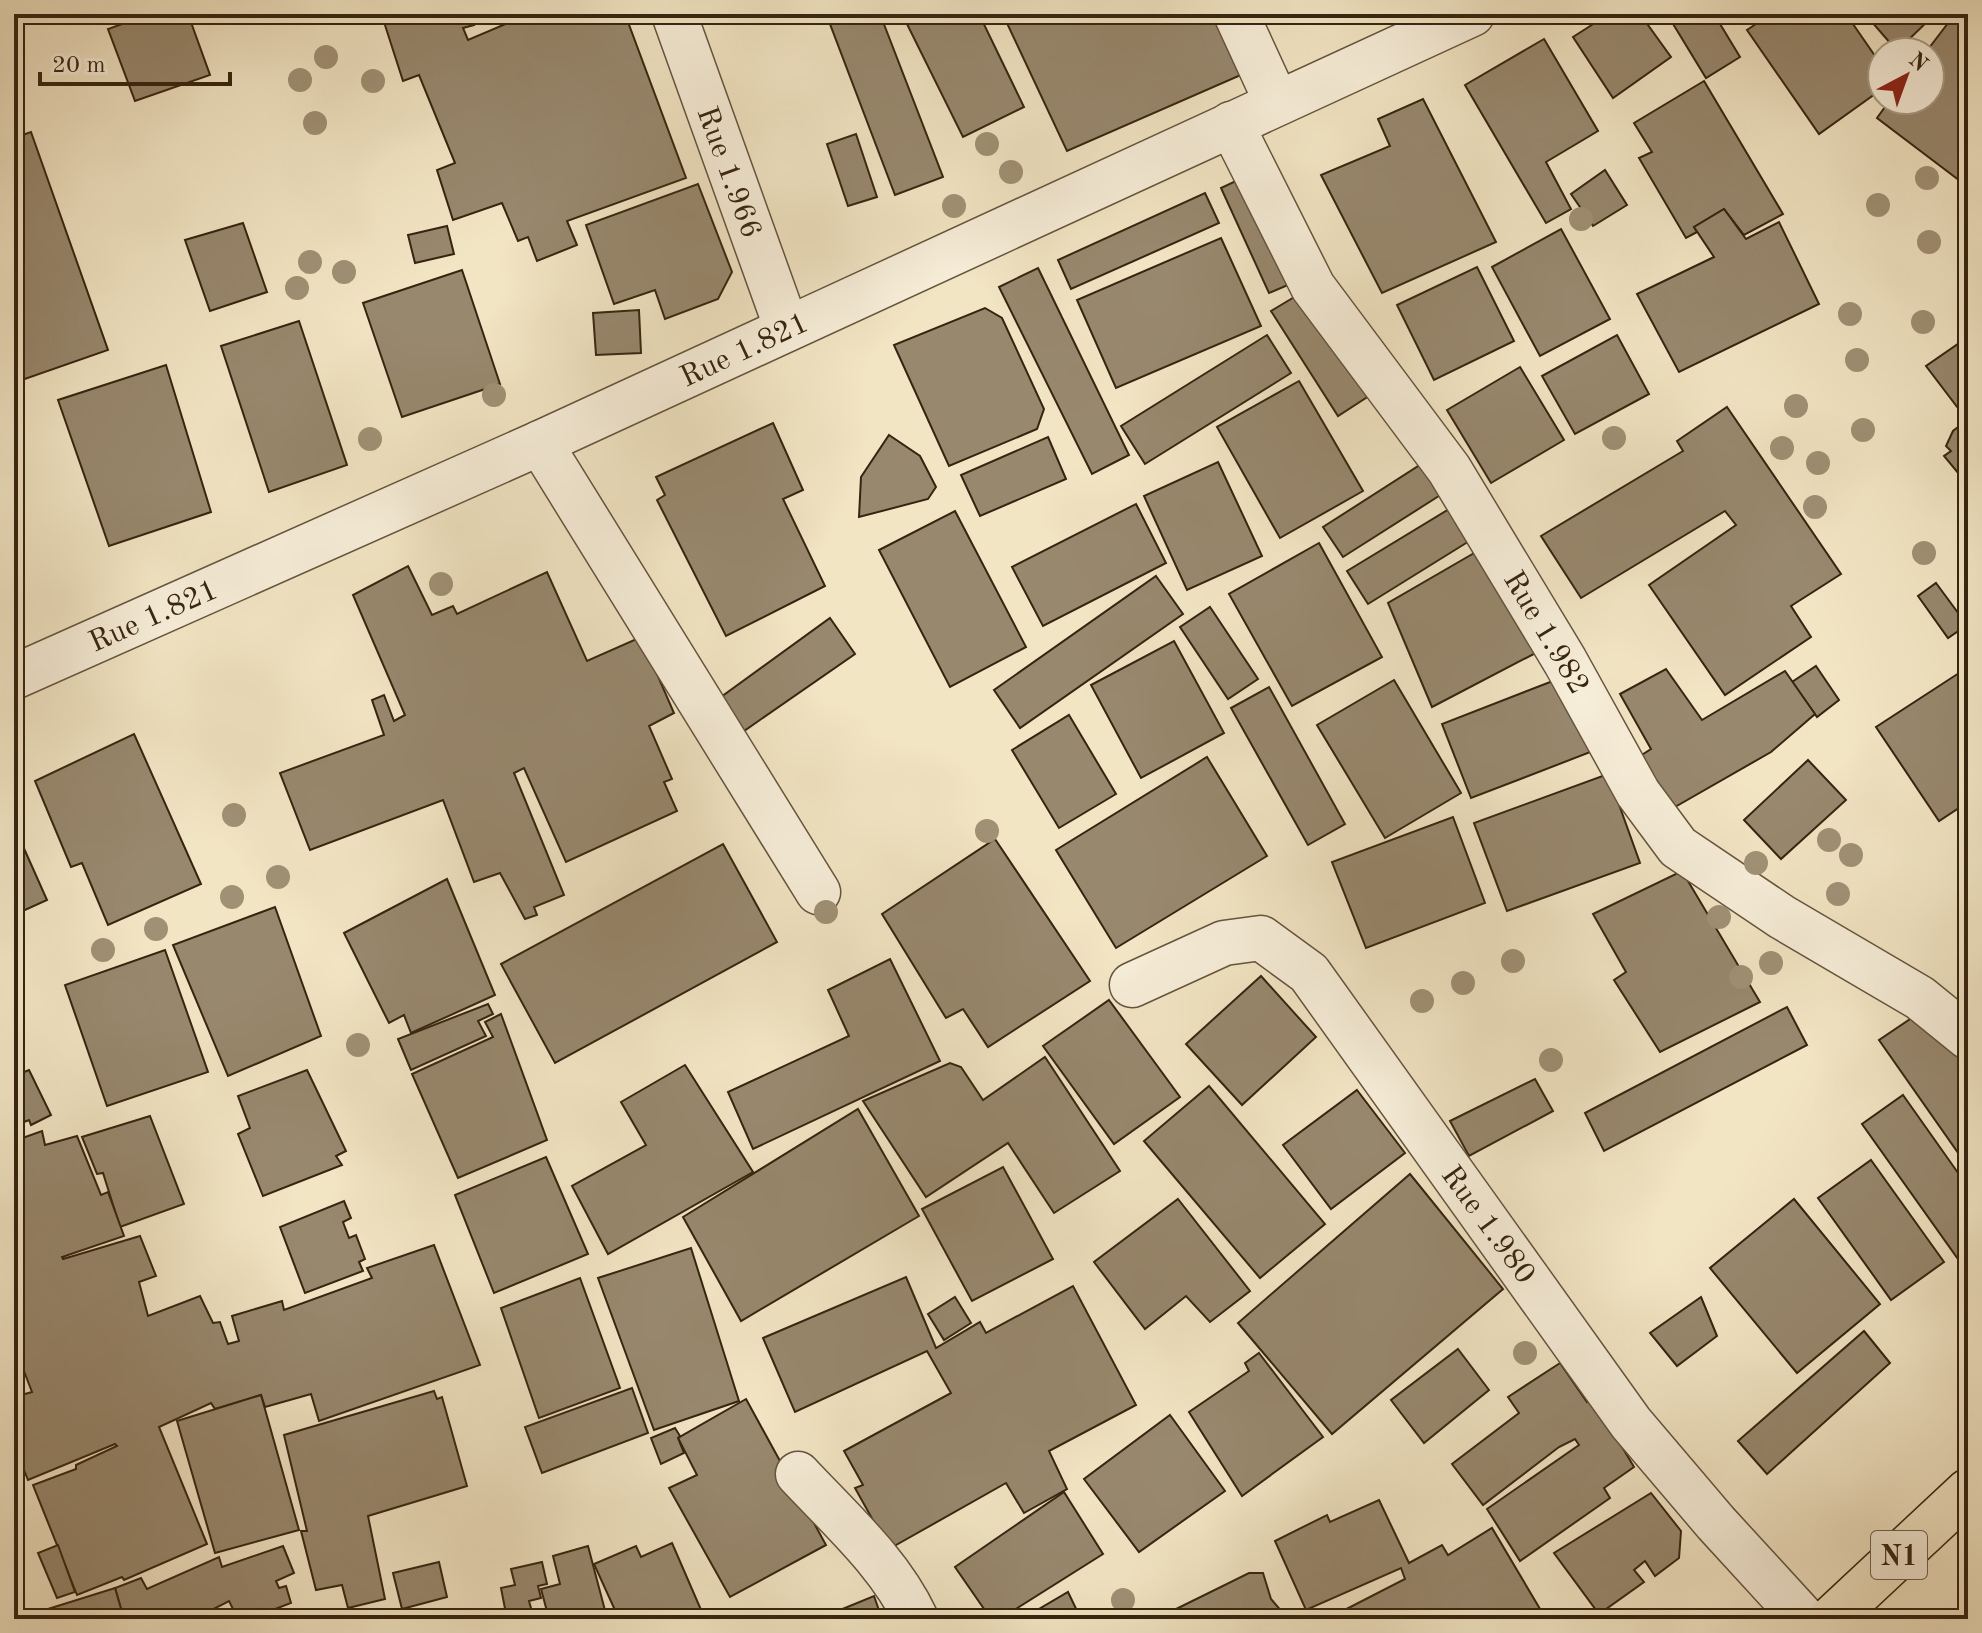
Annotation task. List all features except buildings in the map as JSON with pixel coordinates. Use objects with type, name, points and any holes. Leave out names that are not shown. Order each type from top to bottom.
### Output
[{"type":"highway","name":"N1","points":[[1831,1619],[1968,1491]]},
{"type":"street","name":"Rue 1.966","points":[[674,14],[787,329]]},
{"type":"street","points":[[1236,14],[1277,103]]},
{"type":"street","name":"Rue 1.821","points":[[14,677],[540,443],[1472,14]]},
{"type":"street","name":"Rue 1.982","points":[[1231,124],[1313,287],[1449,469],[1565,661],[1638,793],[1678,847],[1782,917],[1920,998],[1968,1037]]},
{"type":"street","points":[[540,443],[818,892]]},
{"type":"street","name":"Rue 1.980","points":[[1132,985],[1224,943],[1261,938],[1309,973],[1631,1423],[1716,1523],[1804,1619]]},
{"type":"street","points":[[798,1474],[885,1568],[916,1619]]}]
